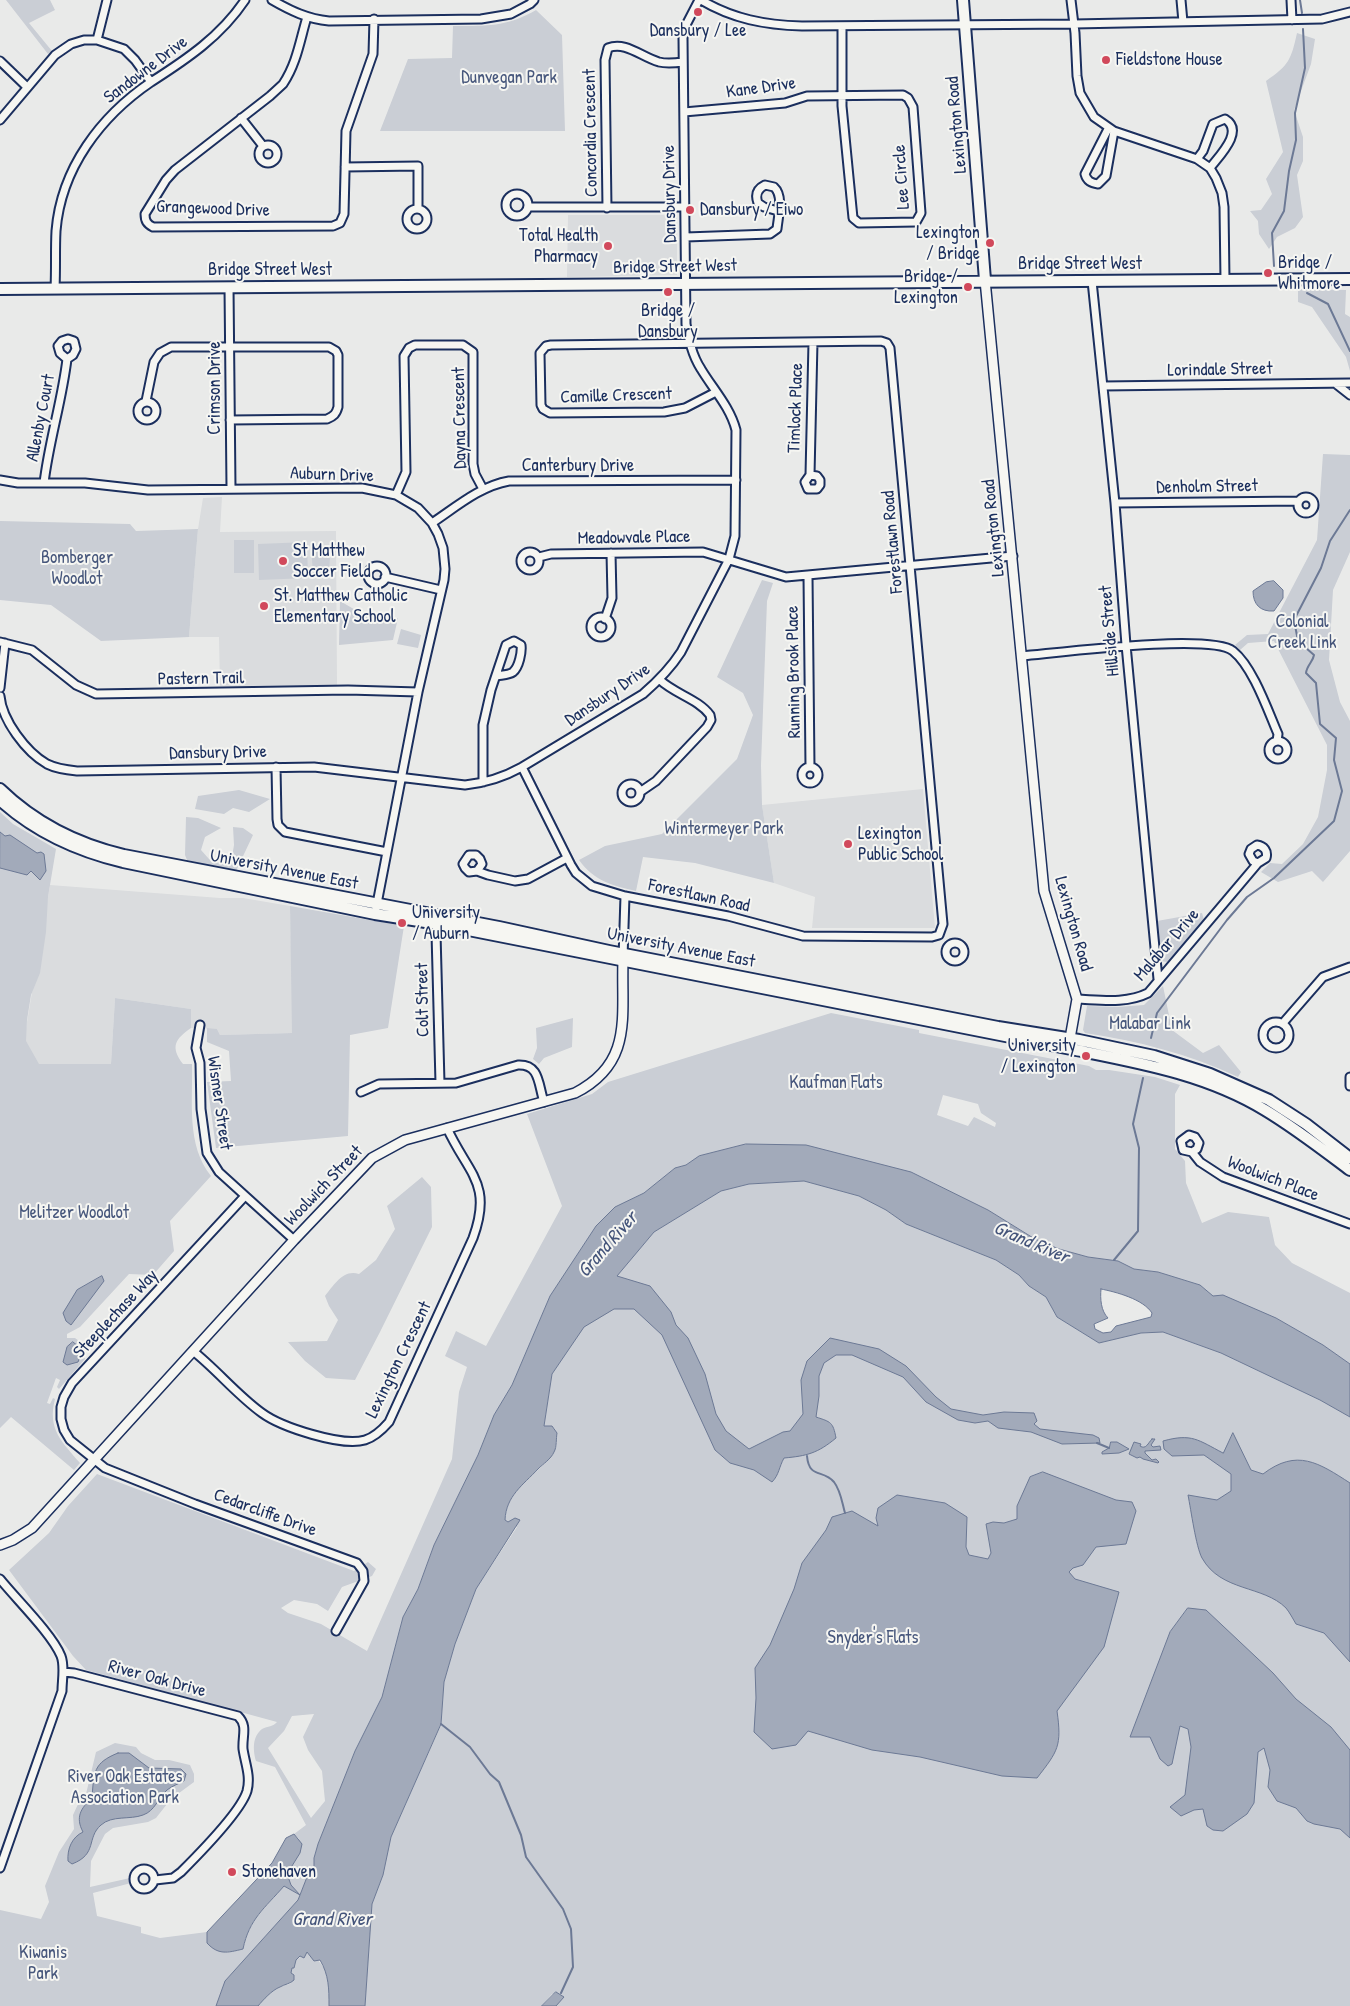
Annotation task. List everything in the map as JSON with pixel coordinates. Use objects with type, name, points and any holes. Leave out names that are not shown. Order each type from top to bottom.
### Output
[{"type":"main road","name":"Lexington Road","points":[[963,0],[985,280]]},
{"type":"main road","name":"Bridge Street West","points":[[0,289],[1350,278]]},
{"type":"main road","name":"University Avenue East","points":[[0,789],[18,805],[51,828],[99,849],[237,881],[1069,1043],[1154,1056],[1210,1074],[1276,1105],[1350,1158]]},
{"type":"main road","name":"University Avenue East","points":[[0,800],[46,834],[88,853],[137,865],[237,881]]},
{"type":"main road","name":"University Avenue East","points":[[1069,1043],[1172,1070],[1235,1094],[1265,1109],[1350,1170]]},
{"type":"street","points":[[98,40],[107,0]]},
{"type":"street","name":"Sandowne Drive","points":[[55,288],[56,230],[61,204],[71,173],[84,149],[103,123],[133,94],[205,45],[223,28],[245,0]]},
{"type":"street","points":[[272,0],[307,17],[330,20],[481,19],[499,17],[521,9],[534,0]]},
{"type":"street","points":[[700,0],[730,15],[775,25],[1074,24],[1292,20],[1322,19],[1350,12]]},
{"type":"street","name":"Dansbury Drive","points":[[0,696],[12,730],[28,748],[47,764],[61,769],[78,771],[276,767],[322,768],[465,785],[504,776],[522,767],[643,694],[660,680],[681,652],[728,559],[735,536],[736,430],[732,416],[700,367],[689,344],[686,324],[683,62],[686,26],[700,0]]},
{"type":"street","points":[[1072,0],[1077,76],[1080,93],[1094,117],[1111,130],[1197,159],[1210,168],[1222,193],[1225,280]]},
{"type":"street","points":[[1181,0],[1183,22]]},
{"type":"street","points":[[1290,0],[1292,20]]},
{"type":"street","name":"Grangewood Drive","points":[[307,17],[291,72],[283,84],[170,174],[145,214],[148,224],[153,226],[333,226],[340,223],[344,214],[346,131],[372,54],[374,19]]},
{"type":"street","name":"Lee Circle","points":[[842,26],[842,96],[853,218],[859,223],[916,222],[921,213],[911,102],[904,95],[842,96]]},
{"type":"street","points":[[0,120],[49,61],[61,50],[84,40],[98,40],[124,49],[135,60],[151,82]]},
{"type":"street","name":"Concordia Crescent","points":[[607,208],[605,60],[608,48],[623,46],[657,61],[666,63],[683,62]]},
{"type":"street","points":[[0,61],[27,88]]},
{"type":"street","name":"Kane Drive","points":[[684,112],[785,103],[807,96],[842,96]]},
{"type":"street","points":[[241,118],[263,146]]},
{"type":"street","points":[[1197,159],[1203,151],[1213,124],[1225,120],[1231,123],[1233,129],[1232,136],[1210,168]]},
{"type":"street","points":[[1111,130],[1106,176],[1098,184],[1092,183],[1085,174],[1111,130]]},
{"type":"street","points":[[345,167],[418,166],[418,209]]},
{"type":"street","points":[[528,207],[685,207]]},
{"type":"street","points":[[686,237],[770,234],[777,229],[778,211]]},
{"type":"street","name":"Lexington Road","points":[[985,280],[1044,891],[1077,998],[1069,1043]]},
{"type":"street","name":"Hillside Street","points":[[1092,281],[1104,386],[1126,646],[1158,980]]},
{"type":"street","name":"Crimson Drive","points":[[229,287],[231,488]]},
{"type":"street","name":"Forestlawn Road","points":[[522,767],[567,858],[576,873],[592,886],[625,896],[728,916],[803,936],[932,937],[939,935],[943,924],[890,348],[887,343],[881,341],[689,344]]},
{"type":"street","name":"Timlock Place","points":[[810,475],[813,342]]},
{"type":"street","name":"Camille Crescent","points":[[689,344],[546,346],[540,353],[541,405],[543,409],[550,413],[664,412],[685,408],[716,392]]},
{"type":"street","name":"Dayna Crescent","points":[[396,494],[406,472],[404,356],[410,348],[415,346],[463,345],[473,352],[474,464],[475,474],[483,489]]},
{"type":"street","points":[[146,401],[154,362],[160,353],[171,347],[329,347],[336,351],[338,355],[336,413],[327,419],[230,420]]},
{"type":"street","name":"Allenby Court","points":[[44,483],[47,457],[64,387],[67,359]]},
{"type":"street","name":"Lorindale Street","points":[[1104,386],[1350,383]]},
{"type":"street","points":[[1336,384],[1350,395]]},
{"type":"street","name":"Auburn Drive","points":[[0,480],[18,483],[85,483],[148,490],[362,488],[396,494],[418,508],[432,523],[443,548],[445,569],[442,590],[418,692],[376,909]]},
{"type":"street","name":"Canterbury Drive","points":[[432,523],[483,489],[495,484],[509,482],[736,480]]},
{"type":"street","name":"Denholm Street","points":[[1115,503],[1299,501]]},
{"type":"street","name":"Meadowvale Place","points":[[539,558],[551,554],[703,552],[786,578],[1013,556]]},
{"type":"street","points":[[605,618],[612,598],[611,553]]},
{"type":"street","name":"Running Brook Place","points":[[808,576],[810,767]]},
{"type":"street","points":[[385,577],[442,590]]},
{"type":"street","points":[[483,782],[483,725],[491,690],[506,645],[514,641],[519,643],[521,651],[516,668],[513,672],[497,676]]},
{"type":"street","points":[[0,688],[3,642]]},
{"type":"street","name":"Pastern Trail","points":[[3,642],[32,650],[86,691],[106,695],[326,691],[418,692]]},
{"type":"street","points":[[1022,656],[1126,646],[1206,645],[1232,650],[1246,665],[1252,676],[1278,734],[1278,741]]},
{"type":"street","points":[[640,792],[656,781],[707,728],[711,720],[710,715],[701,706],[666,686],[660,680]]},
{"type":"street","points":[[276,767],[277,819],[278,825],[285,832],[387,852]]},
{"type":"street","points":[[477,871],[515,881],[528,878],[567,858]]},
{"type":"street","name":"Malabar Drive","points":[[1077,998],[1123,1000],[1136,998],[1148,993],[1258,863]]},
{"type":"street","name":"Woolwich Street","points":[[0,1545],[13,1540],[32,1528],[294,1240],[372,1158],[405,1140],[575,1093],[589,1086],[604,1073],[617,1053],[621,1036],[625,896]]},
{"type":"street","name":"Colt Street","points":[[438,920],[436,933],[440,1083]]},
{"type":"street","points":[[939,935],[948,945]]},
{"type":"street","points":[[1282,1023],[1323,977],[1350,967]]},
{"type":"street","name":"Wismer Street","points":[[200,1025],[196,1048],[200,1063],[201,1109],[208,1153],[219,1172],[294,1240]]},
{"type":"street","points":[[361,1092],[379,1084],[440,1083],[468,1080],[518,1065],[527,1065],[534,1070],[544,1102]]},
{"type":"street","points":[[1350,1076],[1350,1086]]},
{"type":"street","name":"Lexington Crescent","points":[[193,1351],[254,1407],[278,1423],[338,1441],[364,1440],[377,1434],[389,1422],[480,1219],[481,1195],[447,1128]]},
{"type":"street","name":"Woolwich Place","points":[[1192,1152],[1200,1162],[1223,1177],[1350,1224]]},
{"type":"street","name":"Steeplechase Way","points":[[94,1461],[70,1440],[64,1430],[61,1419],[61,1407],[68,1390],[245,1196]]},
{"type":"street","name":"Cedarcliffe Drive","points":[[94,1461],[105,1468],[195,1504],[357,1563],[364,1571],[364,1581],[336,1631]]},
{"type":"street","points":[[0,1580],[51,1640],[61,1657],[63,1672],[62,1691],[0,1868]]},
{"type":"street","name":"River Oak Drive","points":[[63,1672],[74,1673],[238,1716],[242,1721],[244,1726],[243,1747],[249,1776],[247,1792],[240,1805],[180,1872],[173,1878],[155,1880]]},
{"type":"shaded area","points":[[568,215],[677,215],[677,275],[567,277]]},
{"type":"shaded area","name":"St. Matthew Catholic Elementary School","points":[[222,497],[220,532],[336,531],[337,685],[220,686],[219,637],[189,637],[198,529],[203,498]]},
{"type":"shaded area","name":"Lexington Public School","points":[[923,789],[935,928],[812,928],[815,897],[774,883],[762,805]]},
{"type":"shaded area","points":[[50,885],[220,898],[243,898],[290,906],[293,1033],[220,1035],[217,1029],[191,1028],[191,1009],[115,998],[111,1064],[20,1064]]},
{"type":"green space","points":[[6,0],[50,0],[55,10],[29,23],[52,51],[48,54]]},
{"type":"green space","name":"Dunvegan Park","points":[[536,10],[562,35],[565,131],[380,131],[408,59],[452,58],[453,26],[506,23]]},
{"type":"green space","points":[[1297,33],[1315,39],[1311,64],[1294,110],[1303,137],[1303,161],[1297,175],[1303,217],[1295,228],[1277,237],[1269,249],[1259,234],[1258,221],[1250,211],[1261,210],[1272,194],[1266,179],[1283,152],[1266,81],[1280,71],[1288,61]]},
{"type":"green space","points":[[1298,289],[1346,290],[1345,314],[1350,317],[1350,371],[1346,357],[1312,307],[1298,302]]},
{"type":"green space","name":"Colonial Creek Link","points":[[1323,454],[1350,455],[1350,552],[1333,590],[1329,660],[1340,702],[1350,721],[1350,851],[1323,882],[1312,871],[1278,882],[1261,872],[1270,863],[1282,864],[1303,844],[1318,817],[1327,770],[1327,745],[1274,641],[1248,643],[1240,650],[1235,645],[1247,635],[1268,634],[1317,540]]},
{"type":"green space","name":"Bomberger Woodlot","points":[[0,521],[130,524],[136,531],[198,529],[189,637],[101,641],[51,605],[0,600]]},
{"type":"green space","name":"St Matthew Soccer Field","points":[[234,540],[254,540],[254,573],[234,573]]},
{"type":"green space","name":"St Matthew Soccer Field","points":[[307,542],[308,578],[259,580],[258,544]]},
{"type":"green space","name":"St Matthew Soccer Field","points":[[331,545],[329,571],[313,573],[311,546]]},
{"type":"green space","name":"Wintermeyer Park","points":[[762,580],[773,583],[767,601],[761,765],[762,805],[774,883],[695,863],[643,857],[636,891],[598,878],[579,860],[605,846],[662,834],[737,759],[753,715],[743,693],[717,677]]},
{"type":"green space","points":[[340,601],[364,615],[398,618],[393,640],[339,645]]},
{"type":"green space","points":[[401,629],[421,635],[418,648],[397,644]]},
{"type":"green space","points":[[239,790],[270,799],[249,812],[233,808],[224,814],[195,809],[198,796]]},
{"type":"green space","name":"Melitzer Woodlot","points":[[0,812],[13,824],[56,849],[48,897],[46,932],[40,973],[31,995],[27,1020],[26,1041],[39,1064],[111,1064],[115,998],[191,1009],[191,1028],[178,1040],[176,1048],[183,1064],[192,1064],[192,1122],[194,1137],[203,1164],[211,1176],[170,1221],[174,1251],[153,1275],[129,1274],[80,1327],[67,1334],[67,1338],[75,1338],[79,1341],[85,1359],[59,1389],[57,1387],[60,1380],[56,1378],[47,1403],[50,1404],[53,1398],[55,1399],[53,1419],[55,1427],[62,1441],[80,1463],[74,1470],[11,1417],[0,1428]]},
{"type":"green space","points":[[186,817],[198,818],[221,828],[205,837],[201,850],[209,859],[231,863],[234,845],[233,827],[243,828],[253,835],[236,871],[187,860],[185,855]]},
{"type":"green space","points":[[290,906],[404,926],[388,1028],[350,1035],[348,1136],[216,1148],[207,1082],[231,1081],[229,1051],[207,1042],[207,1028],[217,1029],[220,1035],[292,1033]]},
{"type":"green space","points":[[1202,913],[1204,920],[1167,962],[1161,961],[1157,921]]},
{"type":"green space","name":"Malabar Link","points":[[1163,986],[1172,1030],[1203,1053],[1219,1045],[1241,1072],[1238,1077],[1182,1055],[1144,1044],[1085,1033],[1083,1030],[1087,1006],[1118,1007],[1144,1005]]},
{"type":"green space","points":[[831,1013],[919,1030],[919,1033],[1089,1066],[1096,1070],[1109,1070],[1155,1077],[1180,1085],[1175,1094],[1175,1149],[1185,1161],[1186,1183],[1202,1223],[1228,1212],[1269,1217],[1275,1245],[1292,1263],[1350,1293],[1350,1364],[1323,1345],[1276,1318],[1213,1297],[1200,1285],[1158,1272],[1134,1269],[1118,1261],[1088,1257],[1059,1249],[1036,1239],[988,1210],[911,1172],[699,1157],[686,1165],[675,1168],[644,1193],[615,1207],[596,1226],[550,1296],[512,1385],[494,1415],[478,1455],[434,1545],[418,1589],[403,1617],[382,1697],[355,1751],[318,1844],[314,1858],[314,1869],[307,1877],[298,1900],[225,1981],[216,2006],[0,2006],[0,1910],[41,1919],[49,1902],[45,1886],[59,1852],[74,1829],[73,1815],[79,1802],[86,1794],[96,1752],[115,1743],[136,1747],[141,1753],[155,1760],[169,1760],[190,1765],[194,1774],[194,1782],[171,1799],[156,1818],[148,1822],[113,1828],[105,1834],[91,1861],[90,1887],[130,1878],[131,1883],[93,1893],[97,1916],[141,1927],[141,1933],[160,1938],[207,1932],[207,1943],[215,1950],[228,1952],[243,1949],[249,1930],[254,1922],[284,1886],[298,1894],[291,1885],[287,1874],[299,1853],[299,1839],[294,1834],[306,1825],[275,1767],[256,1761],[254,1748],[256,1736],[262,1729],[272,1726],[277,1722],[86,1670],[73,1656],[9,1570],[49,1533],[68,1506],[97,1474],[354,1571],[368,1562],[376,1569],[372,1576],[342,1587],[328,1611],[317,1604],[294,1600],[281,1608],[288,1613],[321,1624],[367,1651],[452,1459],[459,1392],[467,1367],[445,1356],[456,1331],[486,1346],[562,1206],[527,1114],[592,1094],[608,1082]],"holes":[[[943,1095],[978,1104],[981,1113],[996,1123],[995,1127],[974,1117],[968,1126],[937,1115]],[[314,1714],[303,1737],[308,1750],[322,1771],[325,1801],[311,1818],[268,1748],[284,1731],[292,1716]]]},
{"type":"green space","points":[[573,1018],[572,1047],[544,1058],[539,1064],[533,1059],[537,1048],[536,1028]]},
{"type":"green space","points":[[422,1177],[431,1187],[432,1227],[355,1380],[326,1378],[305,1361],[288,1342],[327,1341],[338,1320],[325,1296],[339,1279],[348,1274],[359,1274],[376,1260],[395,1229],[387,1206]]},
{"type":"green space","name":"Snyder's Flats","points":[[804,1181],[859,1196],[886,1210],[906,1224],[996,1260],[1019,1275],[1029,1286],[1046,1297],[1057,1317],[1099,1343],[1141,1333],[1163,1332],[1221,1353],[1320,1400],[1350,1417],[1350,2006],[556,2006],[563,1997],[552,1994],[542,2006],[365,2006],[372,1904],[382,1878],[391,1837],[441,1725],[444,1682],[455,1644],[476,1589],[517,1527],[505,1520],[511,1497],[544,1464],[556,1447],[557,1438],[554,1428],[544,1426],[552,1374],[616,1276],[654,1232],[721,1191],[749,1184]]},
{"type":"green space","points":[[307,1952],[315,1957],[327,1974],[329,2006],[258,2006],[272,1992],[290,1984],[294,1975],[290,1973],[292,1968],[294,1968],[296,1960]]},
{"type":"water","points":[[1274,581],[1283,590],[1283,598],[1274,611],[1261,609],[1254,600],[1253,591],[1266,582]]},
{"type":"water","points":[[0,832],[5,836],[10,835],[37,853],[41,852],[44,854],[46,871],[40,880],[31,871],[27,875],[0,868]]},
{"type":"water","name":"Grand River","points":[[746,1144],[806,1145],[911,1172],[988,1210],[1035,1239],[1059,1249],[1088,1257],[1118,1261],[1134,1269],[1158,1272],[1200,1285],[1213,1296],[1223,1295],[1276,1318],[1323,1345],[1350,1364],[1350,1417],[1320,1400],[1221,1353],[1163,1332],[1141,1333],[1099,1343],[1057,1317],[1046,1297],[1029,1286],[1019,1275],[996,1260],[906,1224],[886,1210],[859,1196],[804,1181],[749,1184],[721,1191],[654,1232],[617,1276],[650,1286],[671,1312],[676,1325],[688,1338],[705,1374],[716,1414],[726,1431],[749,1449],[783,1432],[790,1431],[803,1414],[801,1380],[807,1361],[830,1338],[879,1349],[906,1366],[936,1397],[951,1409],[983,1415],[1004,1412],[1034,1413],[1037,1421],[1034,1424],[1040,1429],[1093,1435],[1099,1438],[1100,1443],[1062,1444],[1031,1432],[998,1428],[988,1421],[975,1423],[958,1420],[926,1402],[903,1377],[852,1355],[836,1355],[824,1363],[819,1376],[816,1417],[830,1423],[836,1438],[812,1453],[784,1458],[772,1482],[754,1470],[730,1463],[715,1450],[662,1335],[634,1309],[614,1309],[584,1327],[552,1374],[544,1426],[552,1426],[557,1433],[555,1450],[553,1455],[516,1491],[508,1504],[505,1520],[508,1522],[515,1518],[520,1520],[476,1589],[455,1644],[444,1682],[441,1724],[391,1837],[383,1875],[372,1904],[365,2006],[329,2006],[328,1982],[323,1966],[320,1960],[314,1961],[307,1952],[304,1958],[300,1956],[296,1960],[294,1968],[292,1968],[291,1973],[294,1975],[294,1980],[274,1990],[258,2006],[216,2006],[225,1981],[298,1900],[307,1877],[314,1869],[314,1858],[318,1844],[355,1751],[382,1697],[403,1617],[418,1589],[434,1545],[478,1455],[494,1415],[512,1385],[550,1296],[596,1226],[615,1207],[644,1193],[675,1168],[686,1165],[699,1156]],"holes":[[[1101,1289],[1136,1300],[1148,1308],[1152,1313],[1151,1317],[1116,1326],[1111,1332],[1103,1333],[1095,1329],[1094,1324],[1108,1318],[1102,1308]]]},
{"type":"water","points":[[102,1276],[104,1281],[71,1325],[66,1321],[63,1313],[77,1290]]},
{"type":"water","points":[[73,1342],[78,1346],[80,1357],[78,1362],[67,1365],[63,1362],[67,1347]]},
{"type":"water","points":[[1233,1433],[1251,1470],[1263,1474],[1275,1466],[1287,1462],[1297,1460],[1308,1461],[1350,1483],[1350,1662],[1324,1633],[1296,1624],[1286,1608],[1277,1601],[1220,1577],[1210,1569],[1202,1558],[1188,1495],[1217,1500],[1231,1491],[1231,1474],[1204,1455],[1172,1456],[1164,1449],[1163,1441],[1181,1438],[1194,1439],[1223,1453]]},
{"type":"water","points":[[1152,1439],[1155,1439],[1151,1445],[1153,1447],[1160,1446],[1161,1450],[1145,1451],[1145,1453],[1152,1460],[1156,1459],[1158,1463],[1129,1454],[1134,1442],[1144,1447]]},
{"type":"water","points":[[1111,1442],[1117,1442],[1129,1449],[1119,1453],[1102,1454],[1102,1452],[1109,1448]]},
{"type":"water","points":[[1043,1472],[1116,1500],[1132,1502],[1136,1511],[1126,1544],[1096,1547],[1083,1565],[1073,1568],[1069,1572],[1075,1579],[1119,1592],[1104,1647],[1057,1711],[1059,1732],[1057,1747],[1050,1761],[1037,1778],[1002,1776],[920,1757],[872,1750],[808,1731],[796,1745],[772,1749],[754,1732],[755,1668],[770,1645],[794,1589],[802,1563],[826,1530],[832,1517],[852,1511],[878,1526],[876,1518],[878,1508],[897,1495],[945,1503],[967,1517],[966,1547],[969,1555],[988,1559],[991,1553],[986,1524],[993,1522],[1004,1523],[1017,1519],[1017,1506],[1030,1477]]},
{"type":"water","points":[[1188,1608],[1206,1610],[1273,1673],[1296,1699],[1331,1727],[1350,1750],[1350,1838],[1340,1829],[1307,1821],[1296,1808],[1277,1801],[1268,1787],[1270,1770],[1264,1748],[1258,1752],[1254,1803],[1247,1814],[1223,1831],[1213,1830],[1207,1826],[1203,1809],[1194,1810],[1181,1816],[1170,1807],[1185,1795],[1191,1747],[1188,1729],[1180,1726],[1172,1764],[1168,1766],[1160,1759],[1150,1737],[1130,1737],[1170,1632]]},
{"type":"water","points":[[118,1753],[129,1753],[149,1768],[181,1769],[186,1774],[184,1781],[167,1790],[147,1813],[105,1822],[94,1835],[89,1851],[80,1860],[72,1864],[68,1861],[69,1848],[73,1840],[83,1832],[79,1817],[82,1809],[92,1798],[96,1770],[104,1761]]},
{"type":"water","points":[[294,1834],[302,1844],[300,1853],[287,1874],[291,1885],[300,1895],[284,1886],[254,1922],[249,1930],[243,1949],[223,1952],[215,1950],[207,1943],[207,1932],[272,1863],[286,1838]]},
{"type":"water","points":[[556,1992],[564,1997],[556,2006],[542,2006]]},
{"type":"waterway","points":[[1300,0],[1302,13]]},
{"type":"waterway","points":[[1274,266],[1272,233],[1284,211],[1289,171],[1296,140],[1295,113],[1305,68],[1303,29]]},
{"type":"waterway","points":[[1307,293],[1328,304],[1350,351]]},
{"type":"waterway","points":[[1151,1038],[1157,1013],[1227,920],[1247,897],[1274,878],[1334,821],[1342,791],[1334,760],[1336,738],[1320,724],[1316,683],[1306,673],[1314,655],[1298,641],[1294,620],[1321,568],[1330,541],[1350,510]]},
{"type":"waterway","points":[[1114,1260],[1138,1231],[1139,1148],[1133,1124],[1143,1078]]},
{"type":"waterway","points":[[1097,1443],[1109,1448]]},
{"type":"waterway","points":[[807,1456],[808,1463],[814,1471],[830,1478],[834,1482],[840,1493],[845,1513]]},
{"type":"waterway","points":[[441,1724],[470,1747],[490,1774],[499,1782],[521,1835],[526,1857],[563,1909],[571,1929],[573,1967],[561,1993]]},
{"type":"place","name":"Dansbury / Lee","points":[[698,12]]},
{"type":"place","name":"Fieldstone House","points":[[1106,60]]},
{"type":"place","name":"Dansbury / Eiwo","points":[[690,210]]},
{"type":"place","name":"Lexington / Bridge","points":[[990,243]]},
{"type":"place","name":"Total Health Pharmacy","points":[[608,246]]},
{"type":"place","name":"Bridge / Whitmore","points":[[1268,273]]},
{"type":"place","name":"Bridge / Lexington","points":[[968,287]]},
{"type":"place","name":"Bridge / Dansbury","points":[[668,292]]},
{"type":"place","name":"St Matthew Soccer Field","points":[[283,561]]},
{"type":"place","name":"St. Matthew Catholic Elementary School","points":[[264,606]]},
{"type":"place","name":"Lexington Public School","points":[[848,844]]},
{"type":"place","name":"University / Auburn","points":[[402,923]]},
{"type":"place","name":"University / Lexington","points":[[1086,1056]]},
{"type":"place","name":"Stonehaven","points":[[232,1872]]},
{"type":"park label","name":"Kaufman Flats","points":[[836,1083]]},
{"type":"park label","name":"River Oak Estates Association Park","points":[[125,1787]]},
{"type":"park label","name":"Kiwanis Park","points":[[43,1964]]}]
